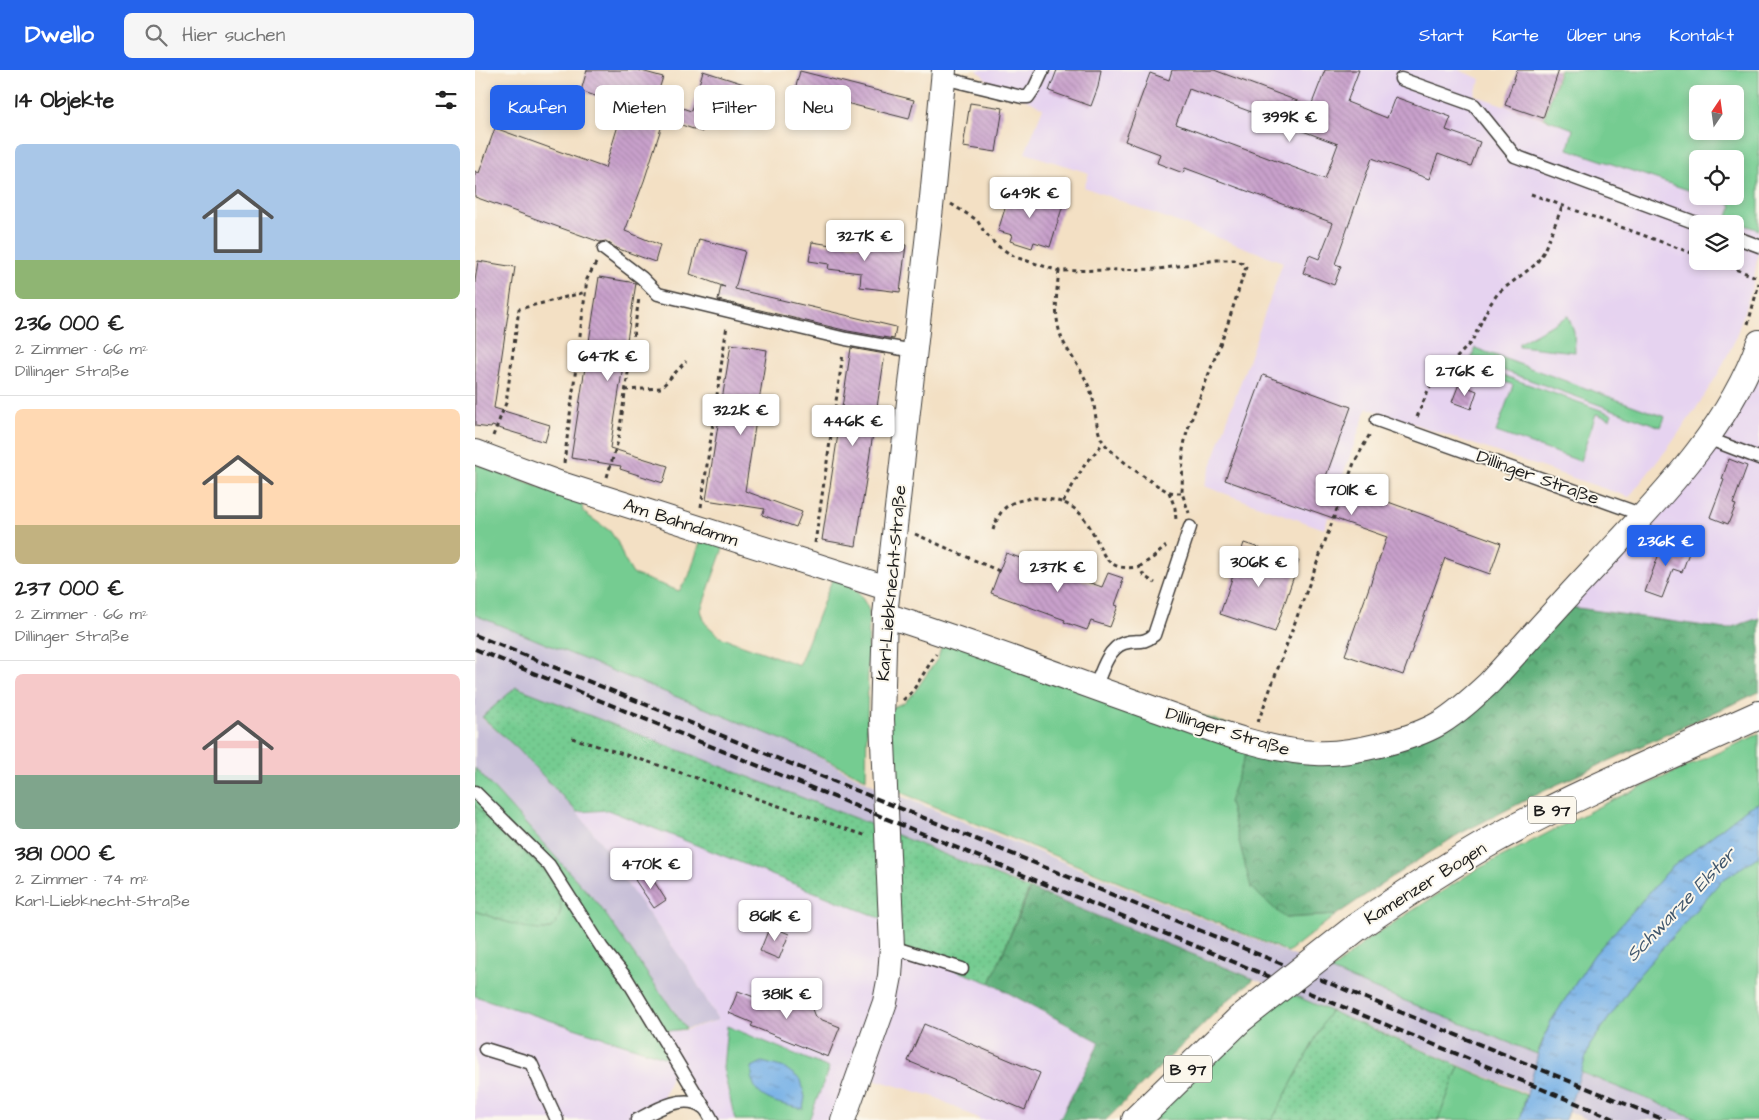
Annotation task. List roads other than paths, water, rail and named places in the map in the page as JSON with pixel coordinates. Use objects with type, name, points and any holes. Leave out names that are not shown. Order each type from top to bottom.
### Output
[{"type":"main road","name":"Kamenzer Bogen","points":[[1136,1120],[1240,1019],[1357,927],[1436,874],[1496,839],[1590,792],[1759,715]]},
{"type":"street","name":"Karl-Liebknecht-Straße","points":[[843,1120],[885,1002],[890,976],[892,947],[882,708],[885,615],[932,198],[943,74]]},
{"type":"street","name":"Dillinger Straße","points":[[885,615],[943,633],[1095,688],[1281,750],[1317,753],[1354,751],[1411,736],[1439,724],[1463,707],[1489,683],[1668,488],[1707,438],[1731,400],[1747,371],[1753,336]]},
{"type":"street","name":"Am Bahndamm","points":[[480,454],[561,484],[887,588]]},
{"type":"lane","points":[[943,74],[1022,97],[1028,97],[1043,70]]},
{"type":"lane","points":[[1401,80],[1474,105],[1515,156],[1689,220]]},
{"type":"lane","points":[[1744,240],[1759,246]]},
{"type":"lane","points":[[603,249],[642,278],[658,294],[845,339],[915,350]]},
{"type":"lane","name":"Dillinger Straße","points":[[1377,420],[1643,515]]},
{"type":"lane","points":[[1707,438],[1759,458]]},
{"type":"lane","points":[[1095,688],[1112,651],[1124,643],[1147,641],[1154,634],[1190,527]]},
{"type":"lane","points":[[475,792],[549,865],[602,948],[627,979],[712,1120]]},
{"type":"lane","points":[[892,947],[962,969]]},
{"type":"lane","points":[[485,1049],[531,1063],[557,1120]]},
{"type":"lane","points":[[637,1120],[663,1106],[677,1102],[690,1102],[704,1107]]},
{"type":"water","name":"Schwarze Elster","points":[[1759,803],[1759,856],[1721,881],[1639,975],[1590,1045],[1565,1120],[1520,1120],[1538,1054],[1551,1021],[1594,955],[1671,868],[1749,807]]},
{"type":"water","points":[[762,1062],[785,1068],[801,1080],[805,1097],[803,1109],[774,1102],[756,1089],[752,1067]]},
{"type":"railway","points":[[475,635],[1665,1120]]},
{"type":"railway","points":[[475,649],[1617,1120]]}]
